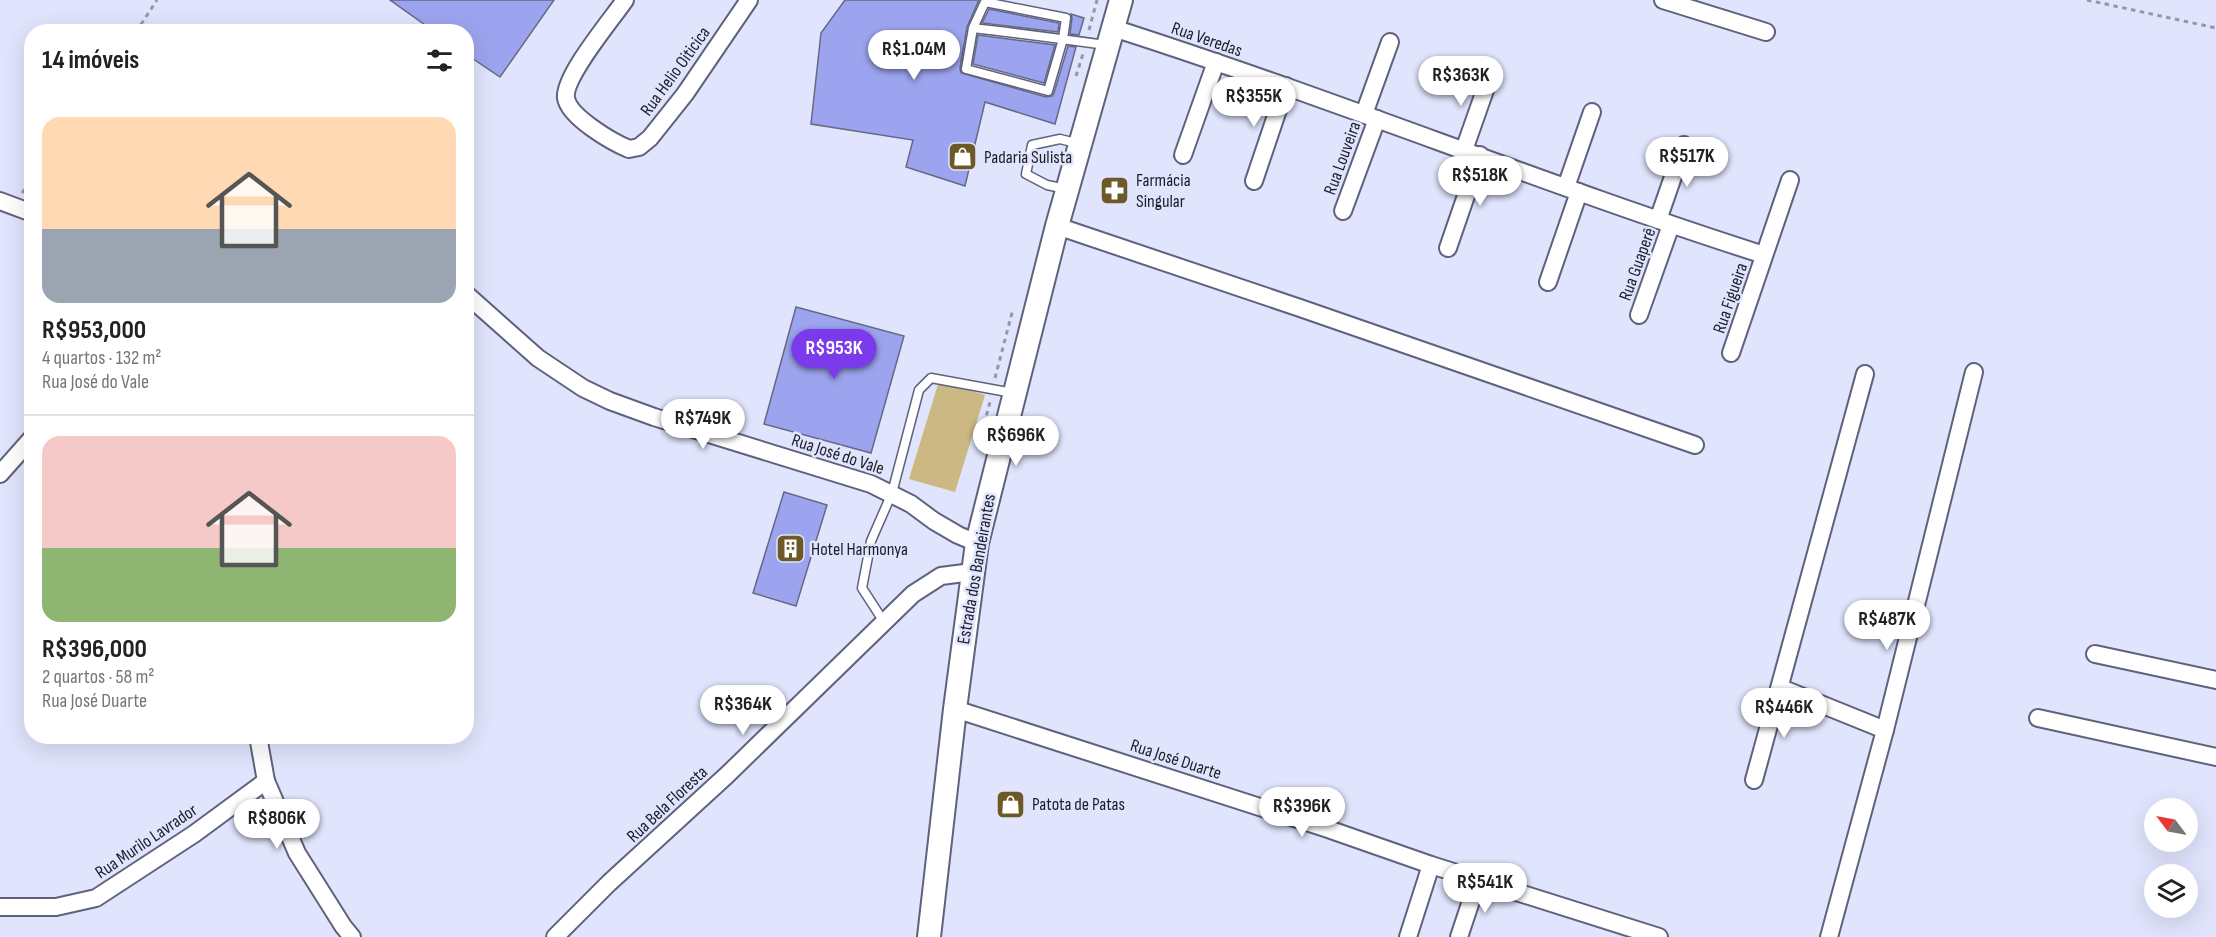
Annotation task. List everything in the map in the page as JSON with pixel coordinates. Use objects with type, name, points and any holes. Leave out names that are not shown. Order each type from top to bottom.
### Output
[{"type":"main road","name":"Estrada dos Bandeirantes","points":[[929,937],[977,543],[1057,226],[1121,0]]},
{"type":"street","name":"Rua Helio Oiticica","points":[[625,0],[575,70],[566,88],[566,97],[568,105],[576,114],[621,146],[629,149],[639,147],[650,138],[685,94],[749,0]]},
{"type":"street","points":[[1663,0],[1766,32]]},
{"type":"street","name":"Rua Veredas","points":[[1111,36],[1216,62],[1664,223],[1764,255]]},
{"type":"street","name":"Rua Louveira","points":[[1343,211],[1390,42]]},
{"type":"street","points":[[1183,155],[1216,62]]},
{"type":"street","points":[[1464,150],[1490,76]]},
{"type":"street","points":[[1254,181],[1286,86]]},
{"type":"street","points":[[1548,282],[1592,112]]},
{"type":"street","name":"Rua Guaperê","points":[[1639,315],[1684,145]]},
{"type":"street","points":[[1448,248],[1480,155]]},
{"type":"street","name":"Rua Figueira","points":[[1731,353],[1790,180]]},
{"type":"street","points":[[0,201],[24,210]]},
{"type":"street","points":[[1057,226],[1695,445]]},
{"type":"street","name":"Rua José do Vale","points":[[474,301],[538,358],[575,383],[610,401],[654,417],[872,484],[892,492],[958,535],[977,543]]},
{"type":"street","points":[[1829,937],[1885,730],[1974,372]]},
{"type":"street","points":[[1754,780],[1865,374]]},
{"type":"street","points":[[0,474],[24,447]]},
{"type":"street","name":"Rua Bela Floresta","points":[[555,937],[609,883],[727,775],[913,594],[941,576],[972,572]]},
{"type":"street","points":[[2095,654],[2216,680]]},
{"type":"street","points":[[1781,688],[1885,730]]},
{"type":"street","name":"Rua José Duarte","points":[[955,709],[1659,937]]},
{"type":"street","points":[[2038,718],[2216,757]]},
{"type":"street","points":[[259,744],[266,781],[297,853],[352,937]]},
{"type":"street","name":"Rua Murilo Lavrador","points":[[0,907],[56,907],[96,898],[194,834],[266,781]]},
{"type":"street","points":[[1408,937],[1431,865]]},
{"type":"street","points":[[1459,937],[1478,880]]},
{"type":"lane","points":[[985,2],[1066,18],[1063,39],[1048,91],[966,69],[973,28],[985,2]]},
{"type":"lane","points":[[973,28],[1063,39],[1111,36]]},
{"type":"lane","points":[[1067,189],[1047,185],[1026,174],[1032,145],[1060,139],[1080,144]]},
{"type":"lane","points":[[884,622],[862,588],[871,540],[892,492],[919,390],[931,378],[1013,393]]},
{"type":"path","points":[[141,24],[157,0]]},
{"type":"path","points":[[2087,0],[2216,28]]},
{"type":"shaded area","points":[[939,381],[985,395],[955,492],[909,479]]},
{"type":"building","points":[[390,0],[554,0],[500,77],[474,59],[474,24],[424,24]]},
{"type":"building","points":[[845,0],[979,0],[967,27],[961,73],[1046,97],[1054,93],[1068,46],[1076,47],[1055,124],[985,102],[965,186],[906,167],[913,140],[811,124],[821,33]]},
{"type":"building","points":[[989,9],[1059,23],[1058,32],[982,23]]},
{"type":"building","points":[[1071,14],[1084,18],[1079,35],[1070,34]]},
{"type":"building","points":[[978,35],[1055,45],[1044,83],[973,64]]},
{"type":"building","points":[[796,307],[904,336],[871,453],[764,424]]},
{"type":"building","name":"Hotel Harmonya","points":[[784,492],[827,505],[796,606],[753,593]]},
{"type":"place","name":"Padaria Sulista","points":[[963,157]]},
{"type":"place","name":"Farmácia Singular","points":[[1115,190]]},
{"type":"place","name":"Hotel Harmonya","points":[[790,549]]},
{"type":"place","name":"Patota de Patas","points":[[1011,804]]}]
